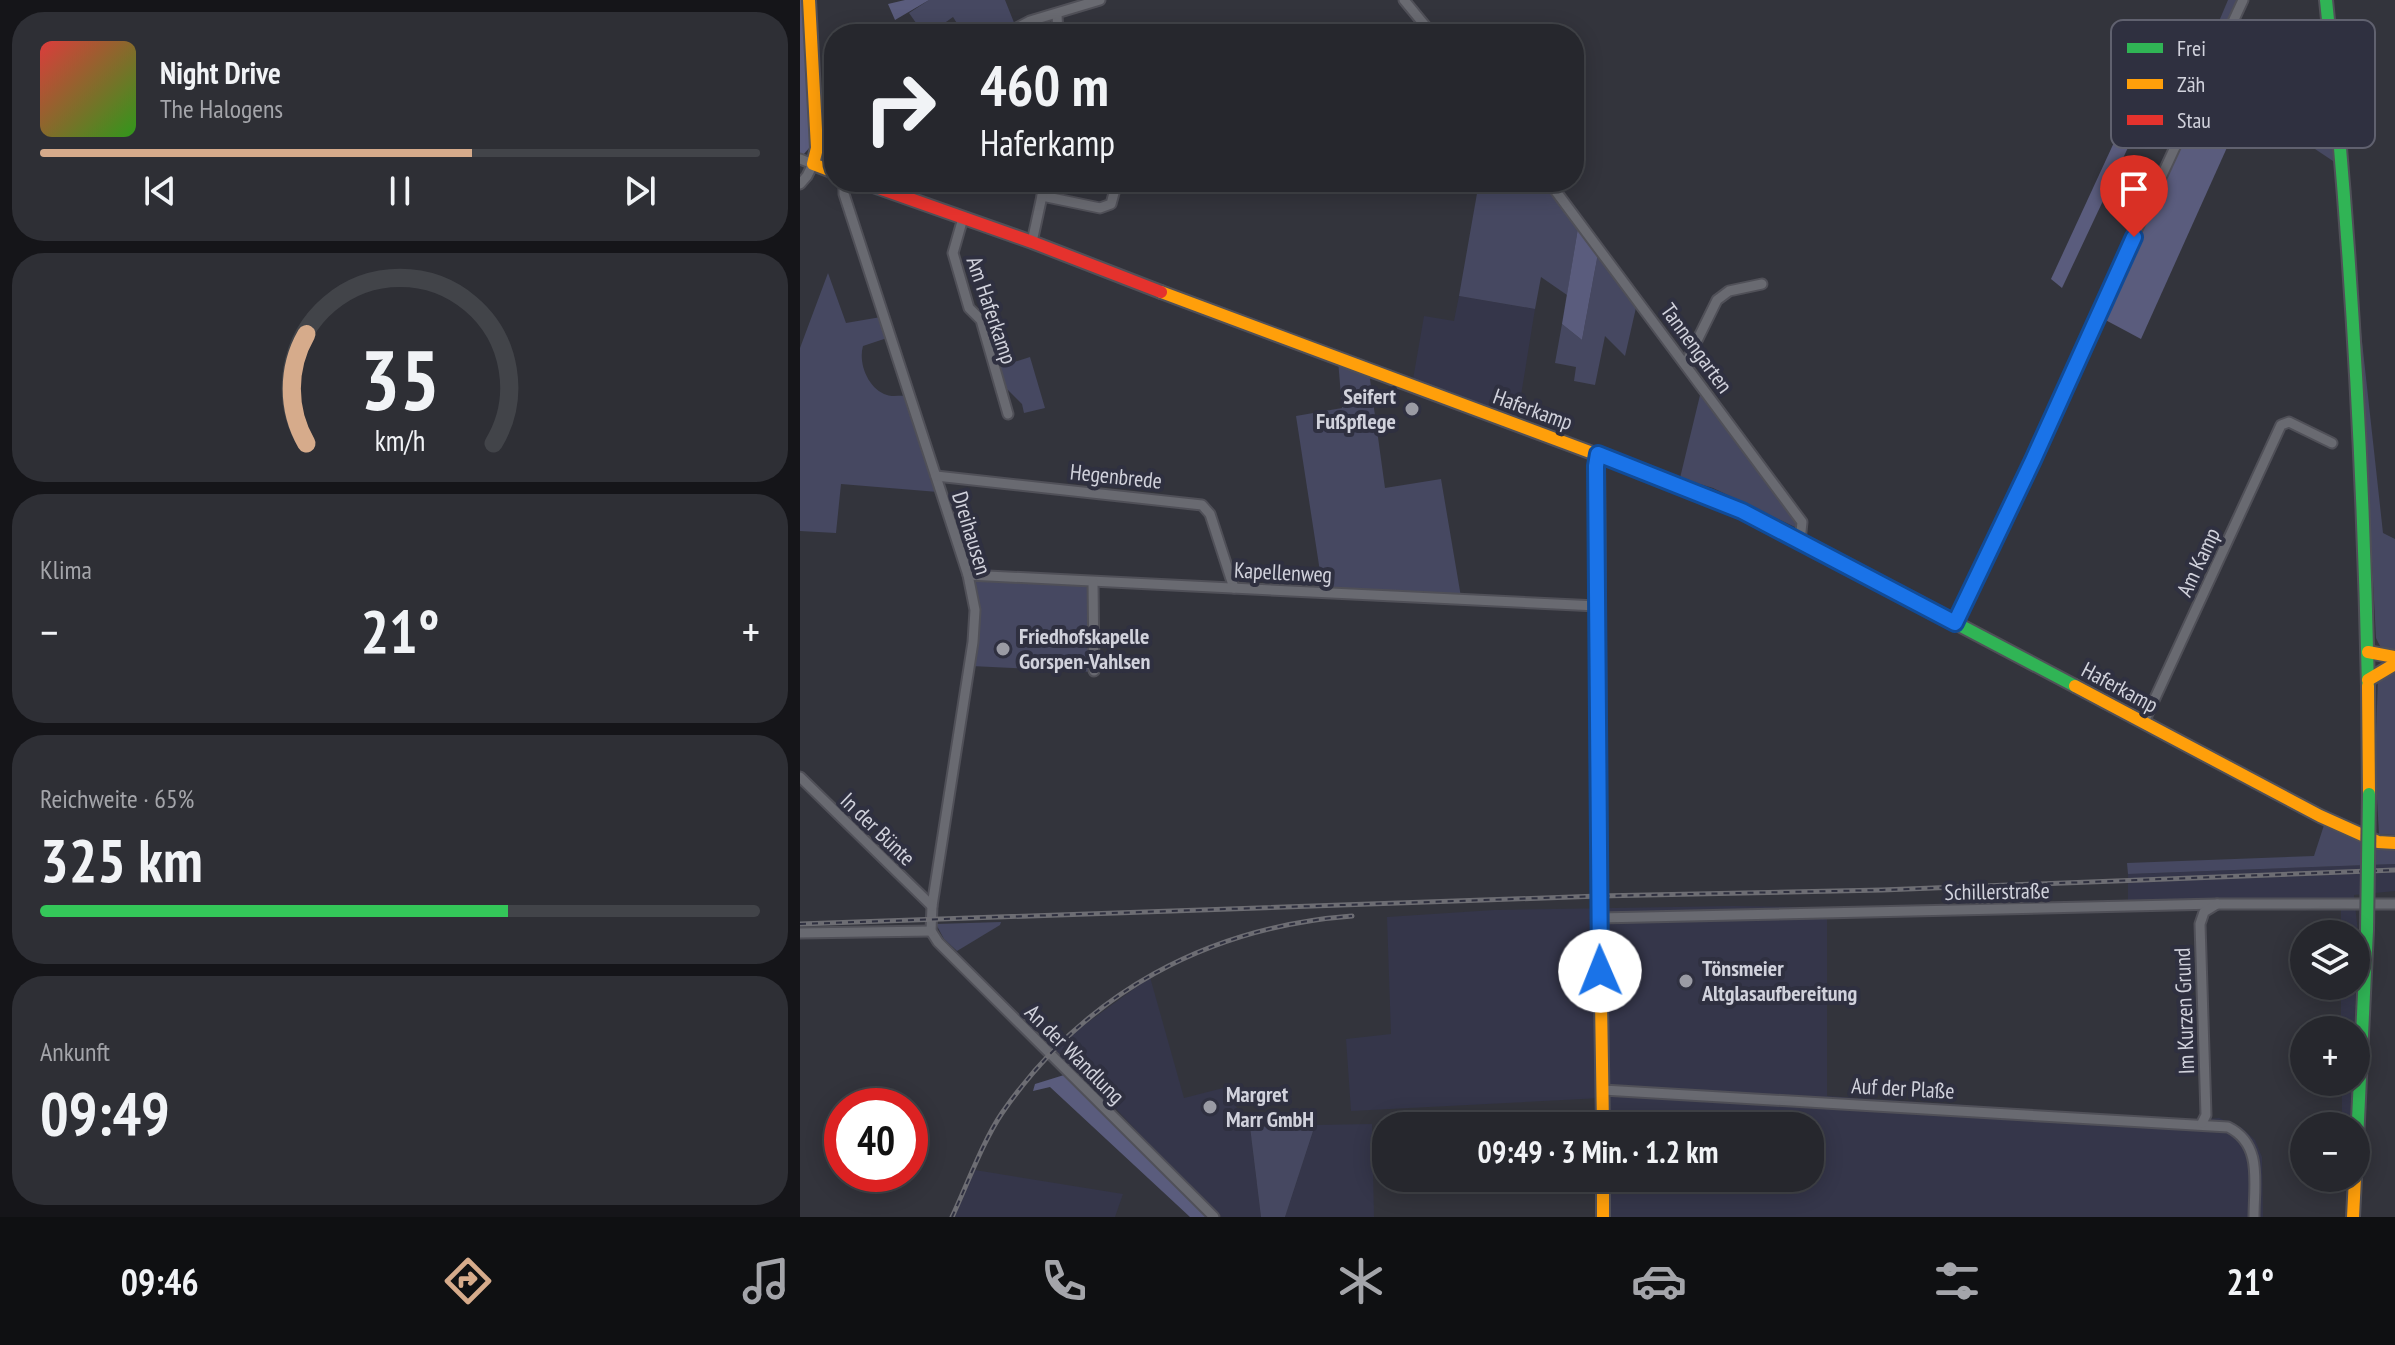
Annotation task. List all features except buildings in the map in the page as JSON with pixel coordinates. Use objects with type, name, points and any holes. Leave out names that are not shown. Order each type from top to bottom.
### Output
[{"type":"street","points":[[800,184],[807,176],[806,162],[817,148],[809,0]]},
{"type":"street","points":[[1024,24],[1100,0]]},
{"type":"street","points":[[1404,0],[1424,24]]},
{"type":"street","points":[[2234,20],[2243,0]]},
{"type":"street","points":[[2326,0],[2328,20]]},
{"type":"street","points":[[1057,15],[1057,24]]},
{"type":"street","points":[[1955,623],[2175,148]]},
{"type":"street","points":[[2341,148],[2363,454],[2368,656],[2367,930],[2358,1112]]},
{"type":"street","name":"Dreihausen","points":[[844,192],[968,575],[975,623],[932,906]]},
{"type":"street","name":"Haferkamp","points":[[890,192],[1032,242],[1294,344],[1711,497],[2320,816],[2378,842],[2395,843]]},
{"type":"street","points":[[1032,242],[1043,192]]},
{"type":"street","points":[[1042,196],[1100,208],[1111,204],[1114,192]]},
{"type":"street","name":"Tannengarten","points":[[1557,192],[1802,522],[1800,541]]},
{"type":"street","name":"Am Haferkamp","points":[[963,218],[953,253],[969,308],[981,320],[1008,414]]},
{"type":"street","points":[[1686,363],[1717,300],[1729,291],[1762,284]]},
{"type":"street","name":"Am Kamp","points":[[2144,722],[2281,425],[2289,422],[2332,443]]},
{"type":"street","points":[[1598,454],[1599,918],[1603,1112]]},
{"type":"street","name":"Hegenbrede","points":[[936,476],[1202,505],[1210,514],[1234,588]]},
{"type":"street","name":"Kapellenweg","points":[[968,575],[1597,606]]},
{"type":"street","points":[[1093,582],[1094,671]]},
{"type":"street","points":[[2368,656],[2395,662]]},
{"type":"street","points":[[2368,680],[2395,662]]},
{"type":"street","name":"In der Bünte","points":[[800,777],[932,906]]},
{"type":"street","name":"Schillerstraße","points":[[1599,918],[2217,904],[2395,904]]},
{"type":"street","name":"Im Kurzen Grund","points":[[2202,1123],[2206,1115],[2200,924],[2204,912],[2217,904]]},
{"type":"street","points":[[800,933],[931,931],[932,906]]},
{"type":"street","name":"An der Wandlung","points":[[931,931],[938,942],[1037,1043],[1214,1217]]},
{"type":"street","name":"Auf der Plaße","points":[[1603,1090],[2202,1123],[2228,1127],[2245,1138],[2254,1158],[2254,1217]]},
{"type":"street","points":[[1603,1192],[1603,1217]]},
{"type":"street","points":[[2353,1217],[2354,1192]]},
{"type":"shaded area","points":[[800,0],[805,0],[811,146],[803,155],[800,154]]},
{"type":"shaded area","points":[[929,0],[1005,0],[1015,24],[958,24],[953,17],[943,24],[917,24],[909,13]]},
{"type":"shaded area","points":[[929,0],[895,20],[888,4]]},
{"type":"shaded area","points":[[2228,0],[2242,0],[2233,20],[2220,20]]},
{"type":"shaded area","points":[[2111,148],[2128,148],[2062,288],[2051,279]]},
{"type":"shaded area","points":[[2178,148],[2227,148],[2141,339],[2098,316]]},
{"type":"shaded area","points":[[2314,148],[2335,148],[2336,163]]},
{"type":"shaded area","points":[[1477,192],[1556,192],[1579,222],[1567,295],[1541,277],[1535,309],[1459,296]]},
{"type":"shaded area","points":[[1579,222],[1599,248],[1582,340],[1562,324]]},
{"type":"shaded area","points":[[1599,248],[1638,299],[1625,356],[1605,336],[1595,385],[1574,381],[1576,367],[1555,363],[1562,324],[1582,340]]},
{"type":"shaded area","points":[[828,273],[846,323],[881,317],[887,338],[863,346],[863,367],[880,392],[889,396],[907,396],[938,492],[841,484],[836,533],[800,531],[800,348]]},
{"type":"shaded area","points":[[1459,296],[1535,309],[1517,420],[1412,385],[1424,316],[1454,321]]},
{"type":"shaded area","points":[[2359,314],[2383,533],[2395,539],[2395,653],[2380,646],[2376,638]]},
{"type":"shaded area","points":[[1030,357],[1045,408],[1024,413],[1022,404],[1003,385],[998,367]]},
{"type":"shaded area","points":[[1338,360],[1369,372],[1385,488],[1441,479],[1461,597],[1323,591],[1296,416],[1342,408]]},
{"type":"shaded area","points":[[1702,387],[1798,520],[1797,528],[1713,488],[1680,478]]},
{"type":"shaded area","points":[[970,578],[1093,584],[1094,672],[971,666],[975,640]]},
{"type":"shaded area","points":[[2395,670],[2395,835],[2379,834],[2375,763],[2378,678]]},
{"type":"shaded area","points":[[2325,822],[2395,845],[2395,864],[2128,874],[2127,863],[2314,856]]},
{"type":"shaded area","points":[[2395,864],[2395,891],[2354,895],[2357,920],[2341,920],[2341,908],[1827,914],[1827,1096],[2193,1120],[2219,1118],[2242,1128],[2255,1140],[2262,1157],[2263,1217],[1602,1217],[1603,1192],[1824,1192],[1824,1112],[1602,1112],[1602,1098],[1351,1111],[1346,1039],[1391,1034],[1387,917],[1494,910],[1733,906],[1867,908],[2128,901],[2128,874]]},
{"type":"shaded area","points":[[1001,922],[957,951],[944,939],[936,924]]},
{"type":"shaded area","points":[[1150,977],[1184,1098],[1231,1086],[1235,1105],[1250,1127],[1261,1217],[1221,1217],[1103,1095],[1054,1051],[1076,1031]]},
{"type":"shaded area","points":[[2341,1000],[2355,1000],[2355,1016],[2341,1016]]},
{"type":"shaded area","points":[[1064,1075],[1206,1217],[1190,1217],[1050,1087],[1033,1091],[1035,1084]]},
{"type":"shaded area","points":[[2342,1096],[2351,1096],[2351,1112],[2342,1112]]},
{"type":"shaded area","points":[[1372,1124],[1374,1217],[1285,1217],[1315,1125]]},
{"type":"shaded area","points":[[1315,1125],[1285,1217],[1261,1217],[1250,1127]]},
{"type":"shaded area","points":[[975,1170],[1123,1194],[1115,1217],[952,1217]]},
{"type":"railway","points":[[800,924],[1599,896],[1882,890],[2395,870]]},
{"type":"railway","points":[[952,1217],[1002,1113],[1035,1071],[1071,1033],[1111,1001],[1154,974],[1200,952],[1248,935],[1299,923],[1352,916]]},
{"type":"traffic: fast","points":[[2326,0],[2328,20]]},
{"type":"traffic: fast","points":[[2340,148],[2354,342],[2368,686]]},
{"type":"traffic: fast","points":[[1598,454],[1601,1001]]},
{"type":"traffic: fast","points":[[1622,464],[1711,497],[2075,686]]},
{"type":"traffic: fast","points":[[2367,920],[2369,794]]},
{"type":"traffic: fast","points":[[2358,1112],[2364,1000]]},
{"type":"traffic: slow","points":[[809,0],[817,148],[813,164],[824,168]]},
{"type":"traffic: slow","points":[[1161,292],[1622,464]]},
{"type":"traffic: slow","points":[[2368,652],[2395,657]]},
{"type":"traffic: slow","points":[[2368,680],[2395,664]]},
{"type":"traffic: slow","points":[[2075,686],[2320,816],[2378,842],[2395,843]]},
{"type":"traffic: slow","points":[[2368,686],[2369,794]]},
{"type":"traffic: slow","points":[[1601,1001],[1603,1112]]},
{"type":"traffic: slow","points":[[1603,1192],[1603,1217]]},
{"type":"traffic: slow","points":[[2353,1217],[2354,1192]]},
{"type":"traffic: jam","points":[[890,192],[1161,292]]},
{"type":"place","name":"Seifert Fußpflege","points":[[1412,409]]},
{"type":"place","name":"Friedhofskapelle Gorspen-Vahlsen","points":[[1003,649]]},
{"type":"place","name":"Tönsmeier Altglasaufbereitung","points":[[1686,981]]},
{"type":"place","name":"Margret Marr GmbH","points":[[1210,1107]]},
{"type":"route","points":[[1600,971],[1598,454],[1742,511],[1955,623],[2134,237]]}]
